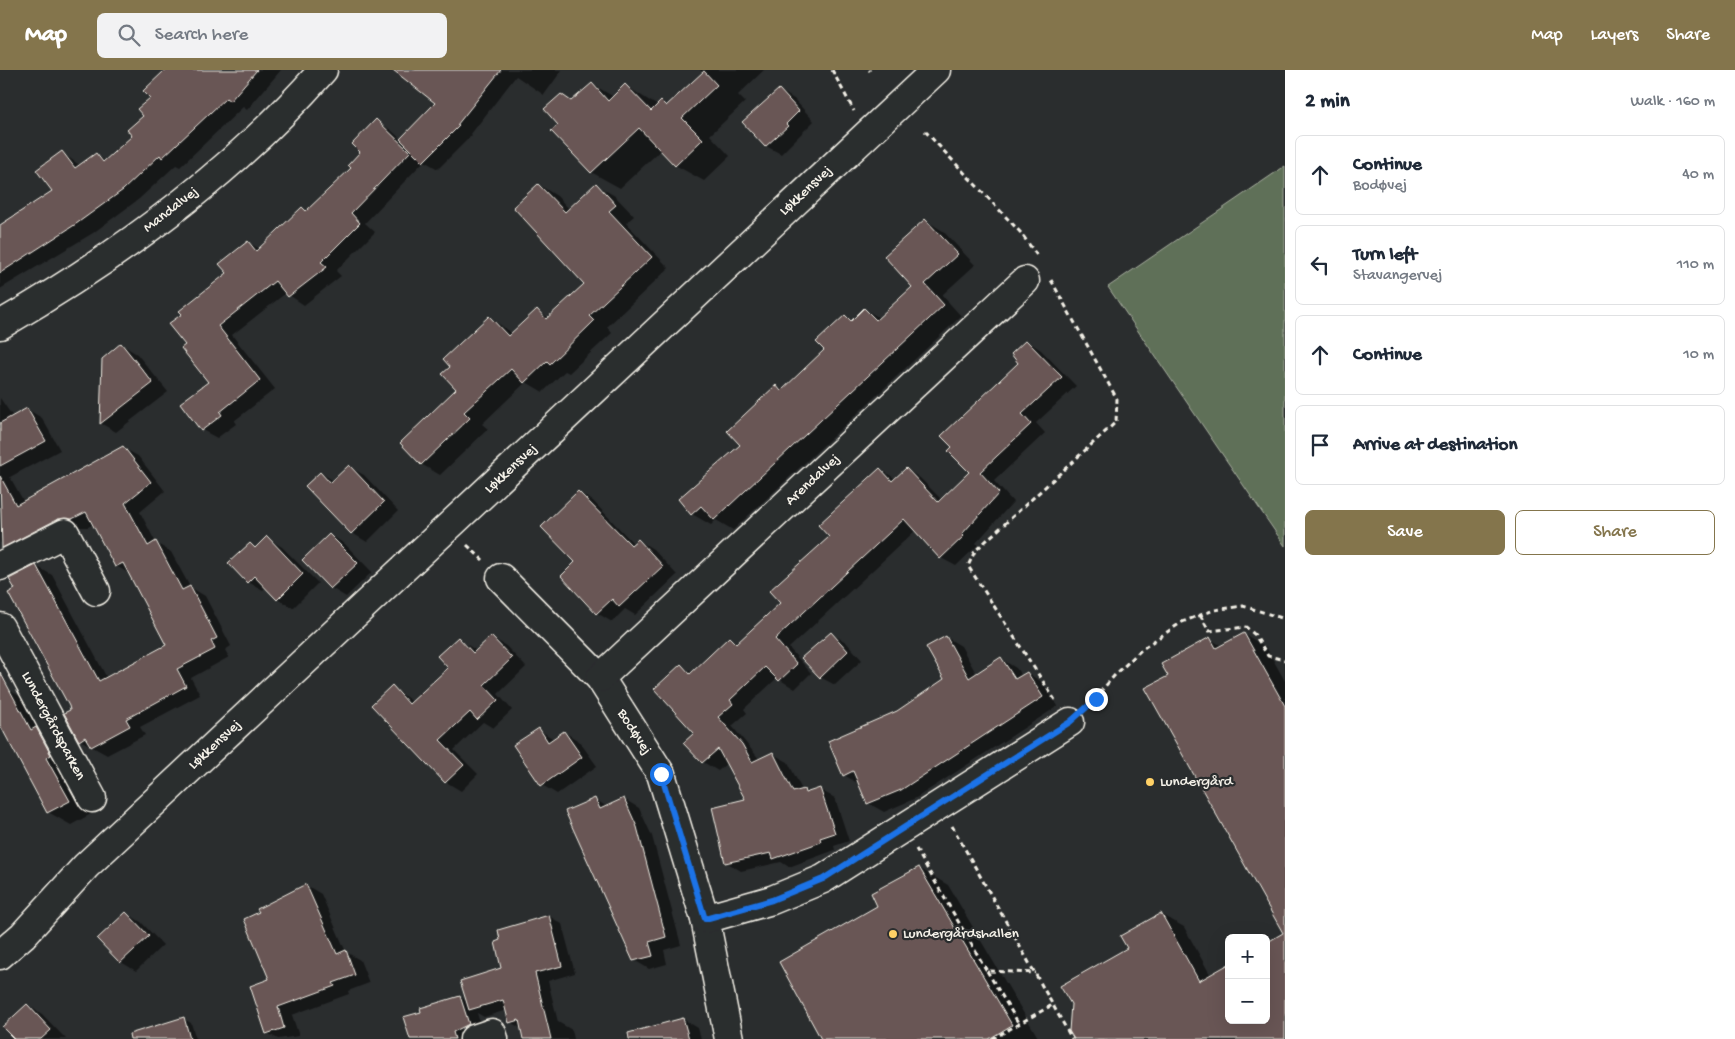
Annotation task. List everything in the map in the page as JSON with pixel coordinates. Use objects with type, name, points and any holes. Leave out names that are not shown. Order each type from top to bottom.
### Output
[{"type":"street","name":"Mandalvej","points":[[0,325],[111,256],[185,201],[254,140],[324,70]]},
{"type":"street","name":"Løkkensvej","points":[[0,955],[23,935],[86,866],[936,70]]},
{"type":"street","name":"Arendalvej","points":[[600,678],[1038,272]]},
{"type":"street","points":[[0,566],[65,533],[96,590]]},
{"type":"street","name":"Bodøvej","points":[[501,578],[600,678],[661,774],[705,919],[729,1039]]},
{"type":"street","name":"Lundergårdsparken","points":[[0,627],[92,798]]},
{"type":"street","points":[[705,919],[772,900],[823,879],[1070,722]]},
{"type":"street","name":"Løkkensvej","points":[[0,932],[86,866]]},
{"type":"street","points":[[474,1039],[492,1033],[494,1039]]},
{"type":"path","points":[[832,70],[867,134]]},
{"type":"path","points":[[925,131],[1021,233],[1038,272],[1117,399],[1116,422],[975,551],[968,566],[1070,722],[1096,699],[1115,675],[1142,649],[1182,622],[1214,610],[1243,606],[1285,619]]},
{"type":"path","points":[[449,527],[501,578]]},
{"type":"path","points":[[1200,615],[1209,631],[1246,627],[1255,635],[1268,656],[1285,660]]},
{"type":"path","points":[[940,804],[1072,1039]]},
{"type":"path","points":[[903,827],[1019,1024]]},
{"type":"path","points":[[987,970],[1036,973]]},
{"type":"path","points":[[992,1039],[1054,1004]]},
{"type":"green space","points":[[1285,166],[1285,546],[1108,287]]},
{"type":"building","points":[[165,70],[257,70],[230,101],[226,98],[162,158],[160,155],[123,190],[76,224],[0,273],[0,225],[52,191],[36,170],[62,151],[75,168],[96,153],[103,162],[132,136],[127,130],[143,116],[137,109],[150,98],[143,91]]},
{"type":"building","points":[[393,70],[501,70],[457,125],[459,126],[423,162],[400,139],[435,103]]},
{"type":"building","points":[[704,71],[717,85],[682,118],[703,139],[675,166],[639,128],[591,173],[551,131],[558,125],[544,109],[561,94],[571,101],[592,83],[608,101],[625,84],[651,111],[661,101],[666,106]]},
{"type":"building","points":[[779,89],[799,111],[786,124],[788,126],[765,147],[742,122]]},
{"type":"building","points":[[376,119],[410,152],[351,213],[360,223],[321,262],[327,267],[288,297],[275,281],[218,326],[260,380],[220,412],[222,415],[201,431],[180,403],[208,382],[181,348],[185,345],[168,324],[182,314],[179,311],[227,273],[219,264],[248,241],[256,251],[302,207],[306,211],[351,168],[348,165],[360,152],[352,144]]},
{"type":"building","points":[[596,183],[616,205],[609,211],[652,257],[589,316],[594,321],[550,364],[547,361],[524,383],[511,369],[464,412],[470,418],[421,465],[400,443],[456,389],[442,374],[450,367],[443,359],[489,316],[508,336],[537,309],[546,319],[584,284],[513,207],[538,184],[565,212]]},
{"type":"building","points":[[925,219],[958,254],[925,284],[944,305],[714,520],[701,506],[691,515],[678,499],[740,445],[727,431],[776,385],[781,391],[824,350],[816,342],[845,315],[851,321],[864,308],[876,320],[912,287],[884,256]]},
{"type":"building","points":[[1026,340],[1062,377],[1022,414],[1031,424],[980,472],[999,493],[962,534],[964,536],[940,559],[904,519],[775,639],[797,664],[779,681],[765,667],[730,700],[733,704],[718,717],[742,744],[752,762],[773,752],[793,792],[804,789],[805,793],[820,788],[835,833],[820,838],[821,842],[773,859],[771,853],[725,863],[712,807],[745,799],[718,749],[702,763],[683,743],[694,733],[654,689],[681,664],[690,674],[729,637],[736,644],[780,603],[769,591],[829,537],[818,525],[880,468],[892,481],[906,468],[938,502],[969,472],[948,451],[952,447],[941,436],[1018,363],[1011,354]]},
{"type":"building","points":[[121,343],[153,383],[100,424],[102,359]]},
{"type":"building","points":[[27,408],[46,441],[0,466],[0,423]]},
{"type":"building","points":[[123,446],[151,482],[125,503],[148,546],[156,541],[182,590],[190,586],[217,638],[211,641],[215,649],[177,669],[186,686],[126,719],[130,726],[91,747],[85,737],[79,741],[64,713],[70,710],[69,706],[8,593],[15,589],[9,579],[36,565],[99,681],[166,645],[123,563],[115,567],[86,512],[72,519],[58,519],[2,548],[0,476],[16,505]]},
{"type":"building","points":[[349,465],[384,502],[351,534],[305,486],[320,472],[330,483]]},
{"type":"building","points":[[578,491],[631,545],[638,539],[663,566],[619,607],[612,599],[596,614],[561,576],[575,562],[541,527]]},
{"type":"building","points":[[329,534],[358,563],[330,589],[302,560]]},
{"type":"building","points":[[267,536],[303,574],[277,600],[254,576],[247,583],[228,563],[250,543],[255,548]]},
{"type":"building","points":[[831,632],[848,651],[820,678],[801,658]]},
{"type":"building","points":[[1244,633],[1285,706],[1285,1039],[1074,1039],[1069,1031],[1071,1004],[1060,986],[1127,948],[1120,936],[1161,913],[1199,981],[1225,966],[1225,1024],[1270,1024],[1270,941],[1283,933],[1145,688],[1168,676],[1161,664],[1210,637],[1216,648]]},
{"type":"building","points":[[491,636],[512,658],[484,685],[498,700],[477,720],[470,712],[440,740],[464,765],[445,783],[371,705],[392,685],[409,704],[448,668],[437,656],[458,637],[473,653]]},
{"type":"building","points":[[946,636],[969,678],[1001,657],[1015,679],[1027,672],[1043,697],[901,790],[867,804],[853,771],[843,776],[828,741],[897,711],[944,679],[926,647]]},
{"type":"building","points":[[0,672],[31,730],[36,727],[51,755],[46,758],[70,801],[47,813],[0,725]]},
{"type":"building","points":[[539,728],[548,742],[564,731],[582,757],[541,786],[513,745]]},
{"type":"building","points":[[595,798],[600,809],[624,798],[637,827],[666,937],[649,942],[653,956],[633,961],[565,811]]},
{"type":"building","name":"Lundergårdshallen","points":[[919,867],[1012,1025],[989,1039],[821,1039],[779,962],[877,906],[871,893]]},
{"type":"building","points":[[306,884],[337,954],[346,950],[355,975],[333,983],[335,986],[278,1007],[284,1028],[266,1034],[250,986],[269,979],[244,919],[259,912],[257,909]]},
{"type":"building","points":[[126,912],[149,936],[120,963],[97,939]]},
{"type":"building","points":[[549,915],[562,966],[535,973],[551,1039],[523,1039],[519,1020],[509,1023],[503,1000],[469,1010],[460,981],[501,968],[495,942],[500,940],[498,930]]},
{"type":"building","points":[[460,996],[469,1024],[453,1032],[455,1039],[410,1039],[403,1017],[421,1012],[420,1008]]},
{"type":"building","points":[[27,1004],[51,1030],[41,1039],[14,1039],[2,1027]]},
{"type":"building","points":[[184,1017],[190,1039],[130,1039],[129,1034]]},
{"type":"building","points":[[683,1018],[689,1039],[629,1039],[628,1033]]},
{"type":"place","name":"Lundergård","points":[[1150,782]]},
{"type":"place","name":"Lundergårdshallen","points":[[893,934]]},
{"type":"route","points":[[661,774],[705,919],[772,900],[823,879],[1070,722],[1096,699]]}]
